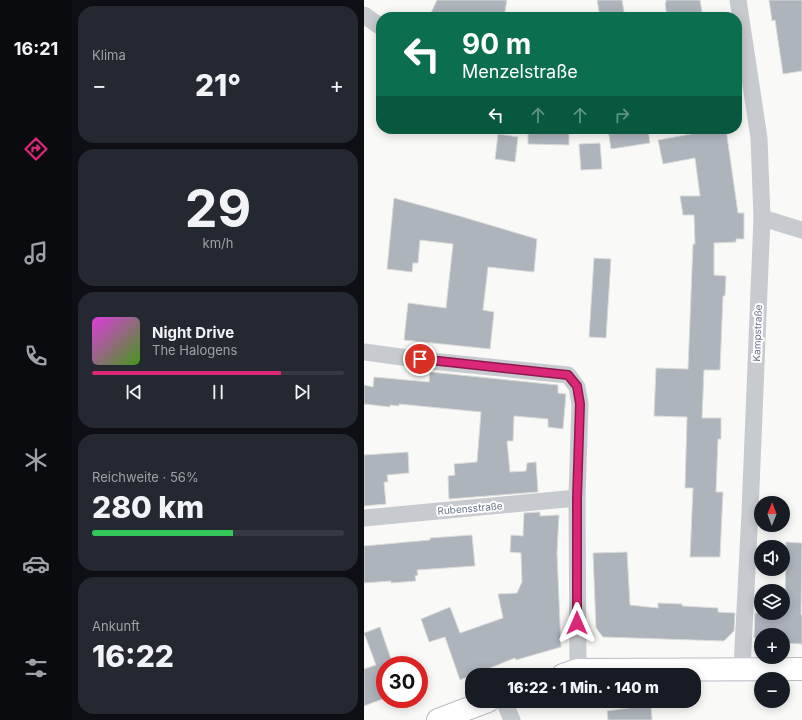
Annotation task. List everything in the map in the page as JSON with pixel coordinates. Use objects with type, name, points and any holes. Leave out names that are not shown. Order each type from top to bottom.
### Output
[{"type":"main road","points":[[701,669],[802,669]]},
{"type":"main road","points":[[438,720],[470,708]]},
{"type":"street","name":"Kampstraße","points":[[738,0],[739,12]]},
{"type":"street","points":[[364,15],[376,23]]},
{"type":"street","name":"Kampstraße","points":[[742,58],[743,73],[759,138],[762,218],[742,668]]},
{"type":"street","points":[[762,218],[802,230]]},
{"type":"street","points":[[364,352],[431,361],[568,375],[577,386],[580,404],[570,668]]},
{"type":"street","name":"Rubensstraße","points":[[364,518],[577,498]]},
{"type":"street","points":[[507,708],[512,720]]},
{"type":"building","points":[[437,0],[507,0],[505,12],[431,12]]},
{"type":"building","points":[[597,0],[622,0],[624,12],[599,12]]},
{"type":"building","points":[[666,0],[700,0],[702,12],[666,12]]},
{"type":"building","points":[[769,0],[802,0],[802,71],[783,74],[775,20],[772,21]]},
{"type":"building","points":[[498,134],[518,137],[515,162],[495,159]]},
{"type":"building","points":[[528,134],[569,134],[569,145],[528,144]]},
{"type":"building","points":[[609,134],[649,134],[650,143],[611,149]]},
{"type":"building","points":[[691,134],[727,134],[738,213],[744,213],[744,239],[736,239],[736,242],[714,243],[714,275],[726,276],[725,296],[723,296],[720,370],[704,370],[702,418],[721,418],[721,439],[718,439],[716,492],[723,492],[720,557],[690,557],[693,488],[685,488],[687,417],[654,416],[656,368],[688,369],[693,244],[695,244],[694,215],[683,215],[680,196],[700,196],[695,158],[663,164],[658,140]]},
{"type":"building","points":[[600,143],[602,169],[581,170],[579,144]]},
{"type":"building","points":[[394,198],[537,239],[534,272],[488,267],[483,310],[494,312],[490,349],[404,340],[408,303],[446,308],[453,244],[420,240],[418,263],[413,263],[412,272],[387,269]]},
{"type":"building","points":[[594,258],[611,259],[606,338],[589,337]]},
{"type":"building","points":[[430,372],[558,385],[558,393],[566,394],[563,429],[548,427],[548,419],[514,416],[513,441],[507,441],[510,472],[526,471],[527,463],[536,462],[538,492],[449,499],[448,476],[455,475],[454,464],[477,462],[481,412],[399,404],[399,406],[390,405],[390,407],[364,404],[364,385],[373,387],[374,377],[429,382]]},
{"type":"building","points":[[408,452],[409,473],[387,475],[388,482],[384,482],[386,504],[364,506],[364,455]]},
{"type":"building","points":[[540,512],[540,516],[559,515],[557,553],[561,647],[516,660],[515,658],[490,668],[465,668],[465,678],[460,680],[445,637],[429,642],[421,619],[450,607],[460,633],[503,618],[498,594],[517,593],[522,582],[521,553],[510,552],[511,535],[523,536],[524,513]]},
{"type":"building","points":[[472,535],[475,566],[417,570],[418,575],[415,576],[416,581],[364,583],[364,546],[430,540],[430,538]]},
{"type":"building","points":[[790,542],[802,543],[802,644],[790,643],[790,628],[754,628],[755,620],[790,620],[790,584],[785,584],[786,576],[790,576]]},
{"type":"building","points":[[627,552],[630,605],[658,608],[658,603],[718,608],[718,612],[735,613],[734,631],[724,641],[603,637],[596,628],[593,553]]},
{"type":"building","points":[[380,627],[390,656],[376,656],[376,665],[364,633]]},
{"type":"building","points":[[376,665],[376,701],[364,706],[364,669]]},
{"type":"building","points":[[629,708],[651,708],[652,720],[608,720],[607,711]]},
{"type":"route","points":[[420,359],[568,375],[577,386],[580,404],[577,498],[577,623]]}]
